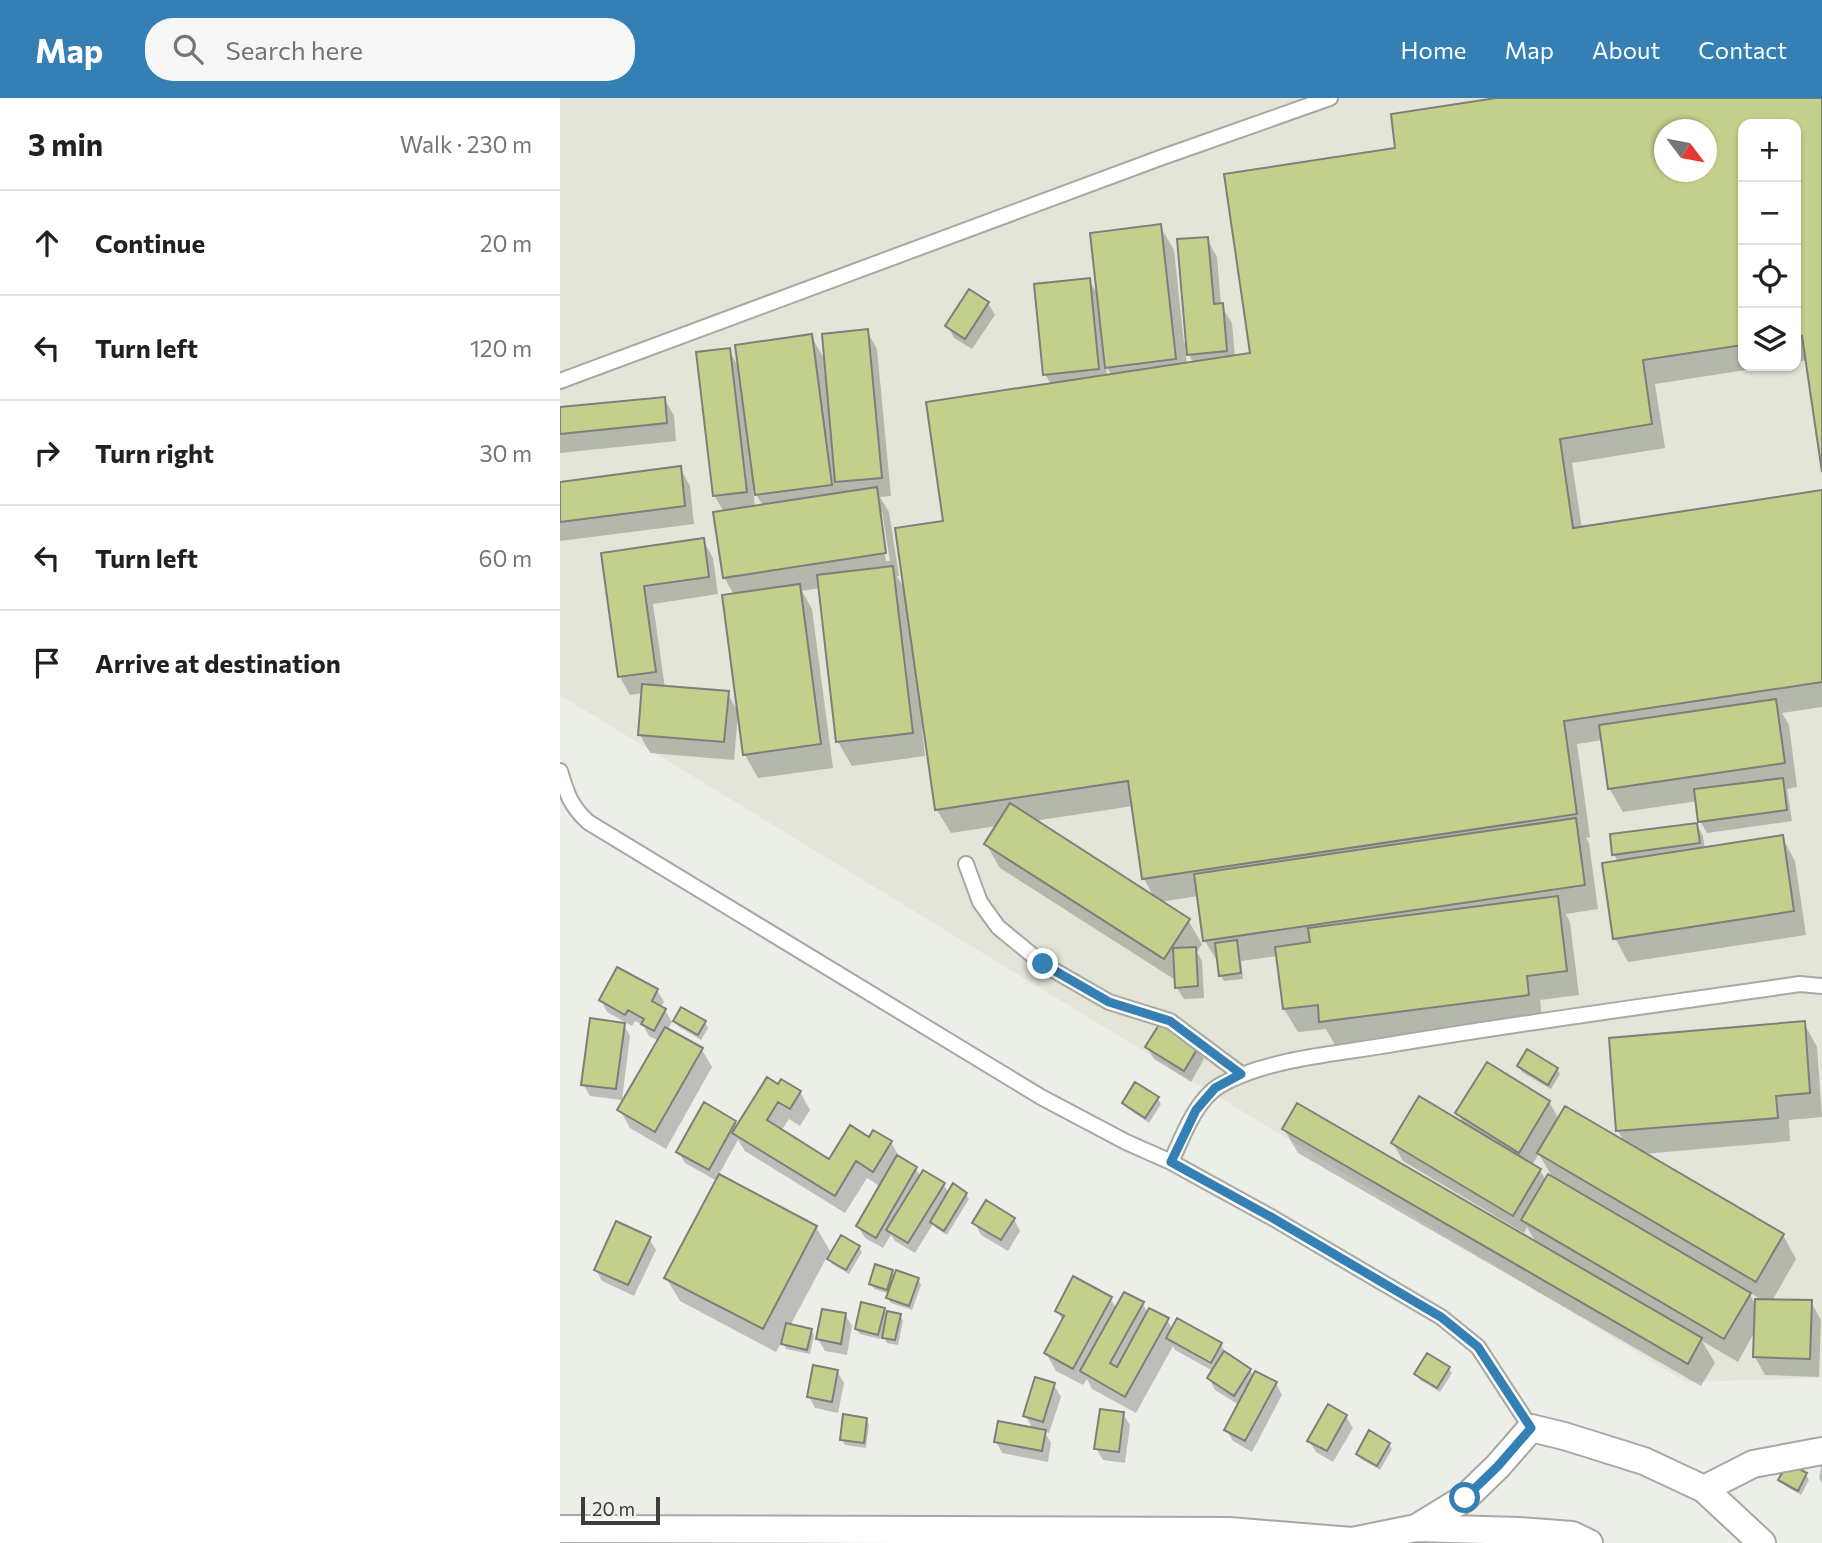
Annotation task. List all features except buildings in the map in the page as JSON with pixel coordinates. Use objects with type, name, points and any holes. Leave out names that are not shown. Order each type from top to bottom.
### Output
[{"type":"street","points":[[1416,1528],[1465,1498],[1531,1428],[1644,1461],[1703,1489],[1762,1543]]},
{"type":"street","points":[[1703,1489],[1753,1464],[1822,1451]]},
{"type":"street","points":[[560,1530],[765,1537],[1229,1531],[1352,1541],[1416,1528],[1572,1535],[1589,1543]]},
{"type":"lane","points":[[560,381],[1160,158],[1330,98]]},
{"type":"lane","points":[[560,772],[572,804],[588,822],[1041,1097],[1125,1142],[1171,1162],[1282,1223],[1441,1317],[1478,1347],[1531,1428]]},
{"type":"lane","points":[[966,864],[980,902],[998,927],[1043,964],[1109,1002],[1170,1021],[1241,1074]]},
{"type":"lane","points":[[1171,1162],[1196,1110],[1215,1088],[1241,1074],[1283,1062],[1438,1036],[1800,984],[1822,986]]},
{"type":"shaded area","points":[[560,98],[1822,98],[1822,1378],[1686,1382],[560,695]]},
{"type":"route","points":[[1043,964],[1109,1002],[1170,1021],[1241,1074],[1215,1088],[1196,1110],[1171,1162],[1441,1317],[1478,1347],[1531,1428],[1465,1498]]}]
